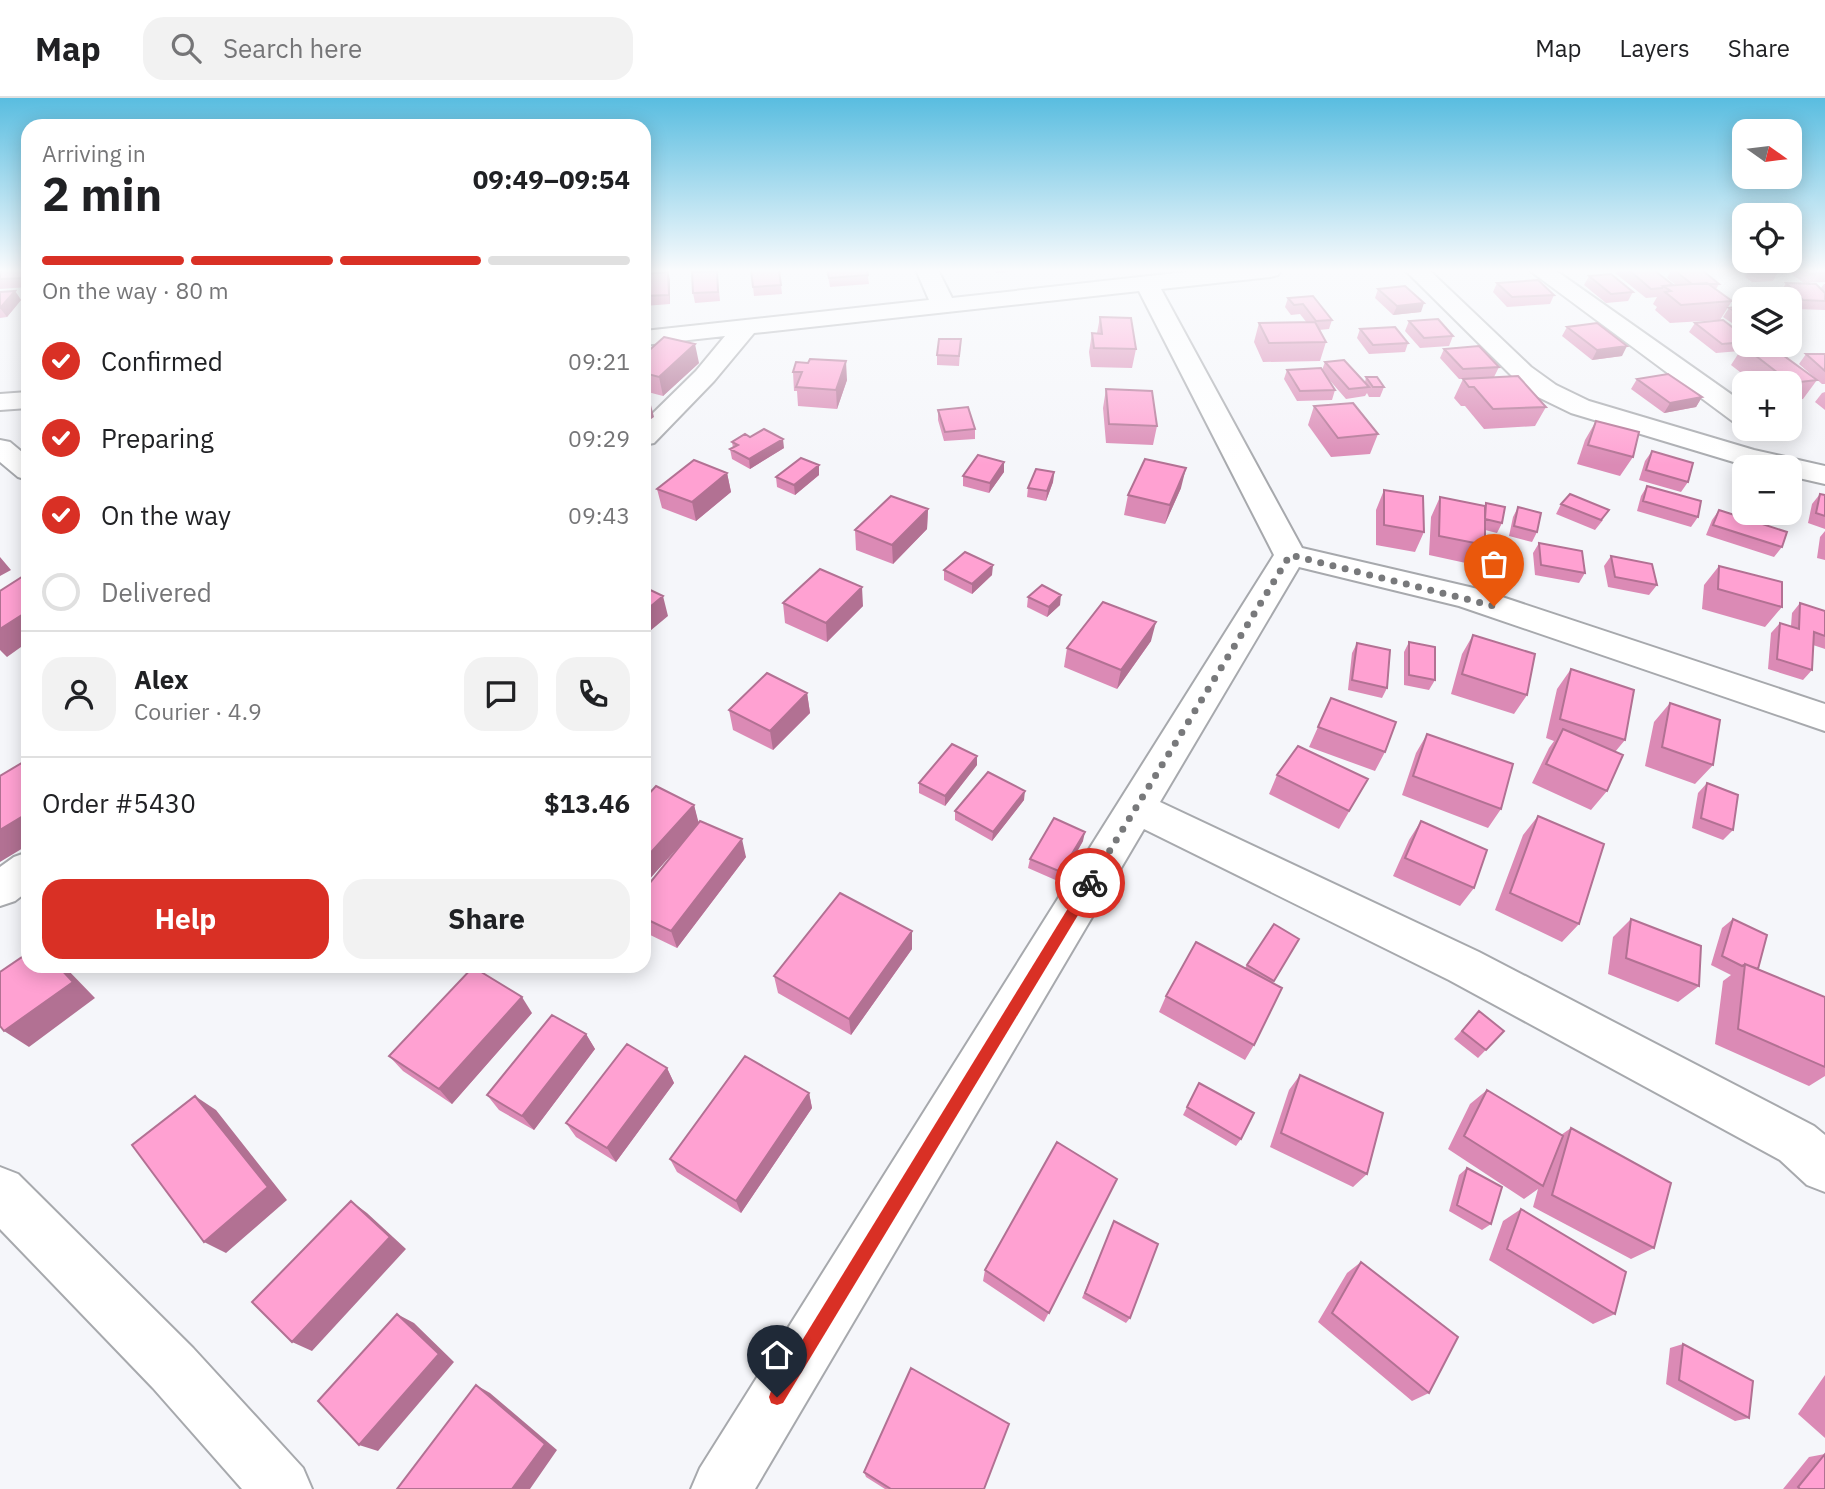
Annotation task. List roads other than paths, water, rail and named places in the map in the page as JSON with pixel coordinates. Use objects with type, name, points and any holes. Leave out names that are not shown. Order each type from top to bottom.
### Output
[{"type":"street","points":[[651,337],[673,335]]},
{"type":"street","points":[[651,430],[705,376],[739,335]]},
{"type":"street","points":[[1174,335],[1290,555],[1468,597],[1825,718]]},
{"type":"street","points":[[1483,335],[1522,372],[1547,391],[1580,407],[1734,453],[1825,474]]},
{"type":"street","points":[[1630,335],[1732,407]]},
{"type":"street","points":[[0,402],[21,400]]},
{"type":"street","points":[[1779,441],[1825,474]]},
{"type":"street","points":[[0,448],[21,465]]},
{"type":"street","points":[[721,1489],[1290,555]]},
{"type":"street","points":[[1136,808],[1464,966],[1797,1143],[1825,1167]]},
{"type":"street","points":[[0,889],[21,874]]},
{"type":"street","points":[[0,1192],[173,1368],[282,1489]]}]
